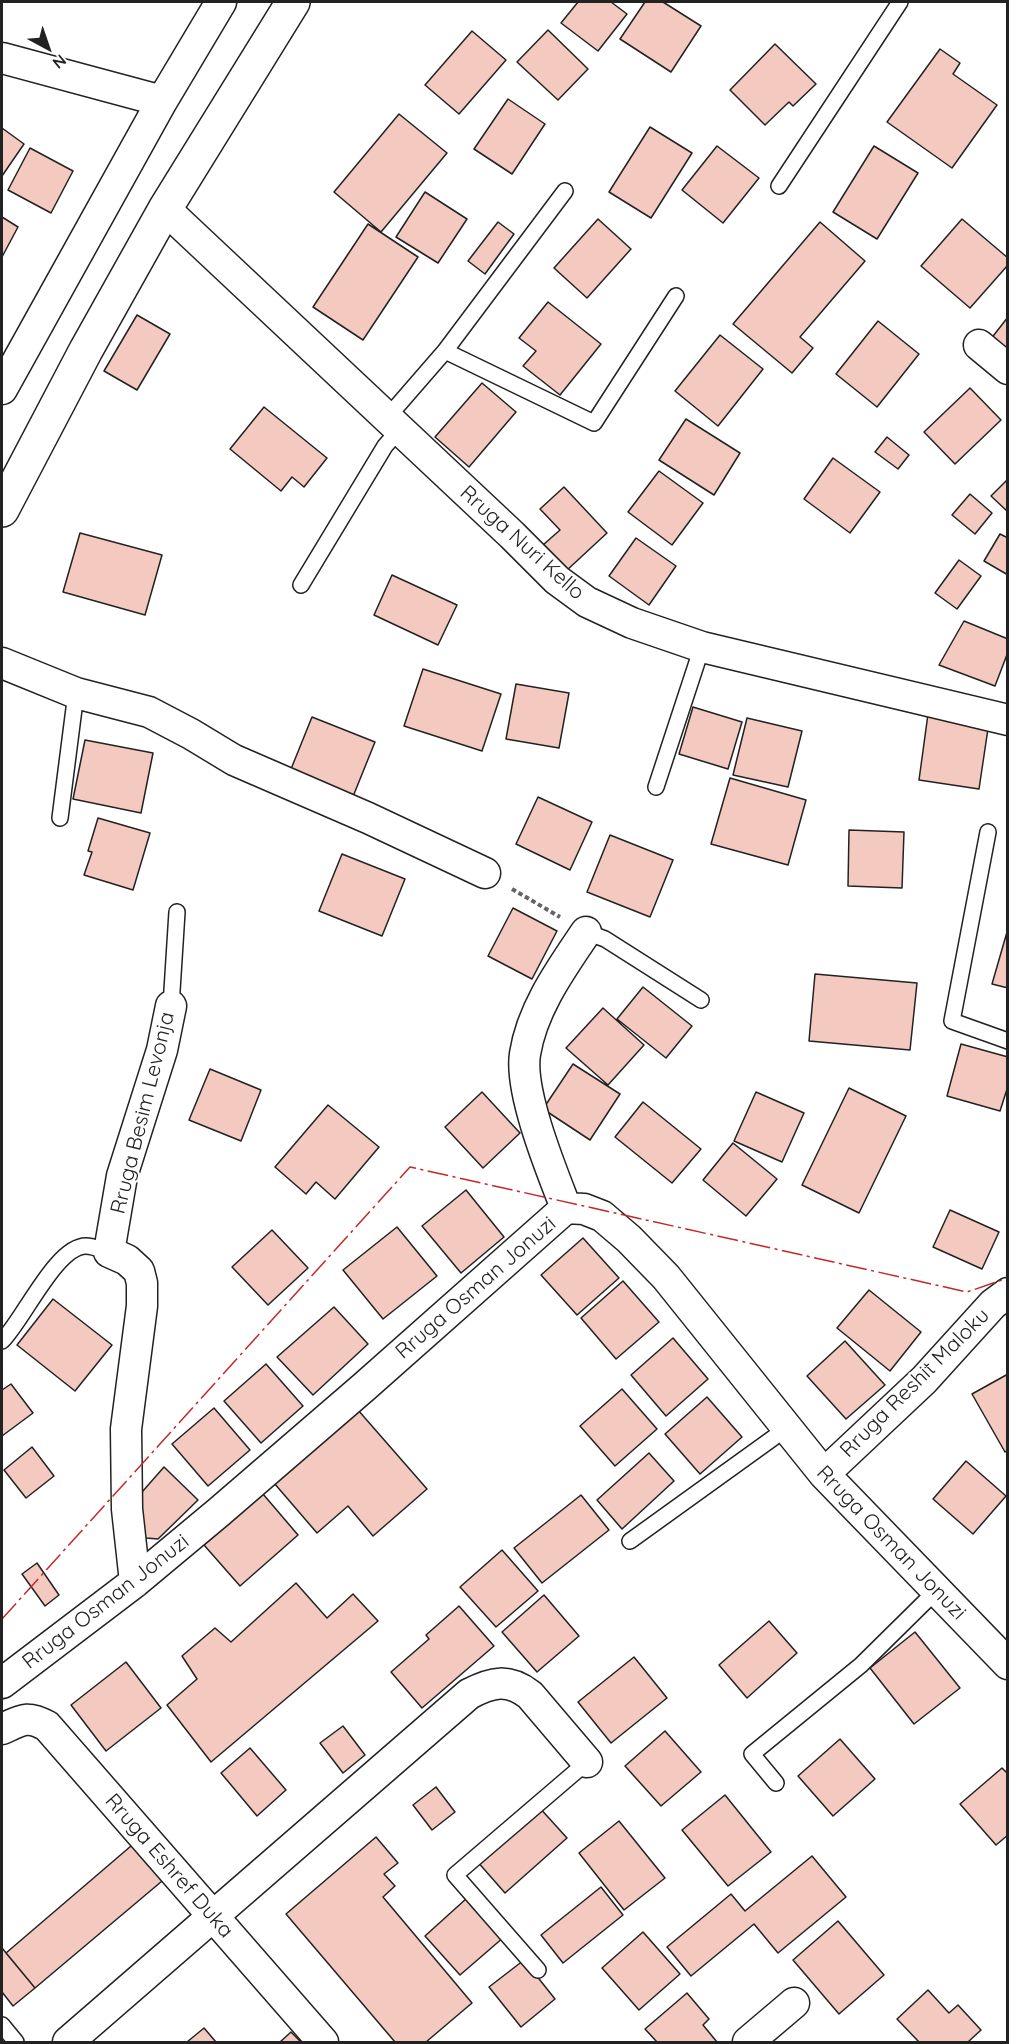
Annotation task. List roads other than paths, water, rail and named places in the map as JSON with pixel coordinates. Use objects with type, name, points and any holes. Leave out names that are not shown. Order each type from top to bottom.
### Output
[{"type":"street","points":[[2,389],[162,101],[220,2]]},
{"type":"street","points":[[2,510],[86,350],[165,209],[293,2]]},
{"type":"street","points":[[2,58],[162,101]]},
{"type":"street","name":"Rruga Nuri Kello","points":[[165,209],[513,535],[557,580],[587,602],[632,622],[702,647],[1008,720]]},
{"type":"street","points":[[979,345],[1008,369]]},
{"type":"street","points":[[2,663],[76,693],[149,712],[234,760],[368,818],[485,873]]},
{"type":"street","points":[[566,1208],[553,1175],[528,1095],[524,1056],[534,1023],[551,983],[586,932]]},
{"type":"street","name":"Rruga Besim Levonja","points":[[109,1252],[122,1176],[162,1050],[171,1006]]},
{"type":"street","name":"Rruga Osman Jonuzi","points":[[2,1683],[135,1582],[337,1410],[566,1208],[584,1209],[602,1216],[629,1239],[666,1277],[824,1474],[1008,1664]]},
{"type":"street","points":[[109,1252],[127,1260],[139,1271],[142,1283],[142,1306],[126,1429],[127,1509],[135,1582]]},
{"type":"street","name":"Rruga Reshit Maloku","points":[[824,1474],[924,1380],[993,1304],[1008,1293]]},
{"type":"street","points":[[68,2043],[469,1694],[485,1686],[501,1683],[519,1686],[530,1695],[587,1762]]},
{"type":"street","name":"Rruga Eshref Duka","points":[[2,1729],[17,1722],[33,1719],[47,1726],[323,2043]]},
{"type":"street","points":[[748,2043],[794,2002]]},
{"type":"lane","points":[[779,186],[900,2]]},
{"type":"lane","points":[[301,585],[385,447],[393,424],[565,191]]},
{"type":"lane","points":[[445,351],[594,423],[676,296]]},
{"type":"lane","points":[[656,787],[702,647]]},
{"type":"lane","points":[[60,818],[76,693]]},
{"type":"lane","points":[[988,832],[952,1021],[1008,1041]]},
{"type":"lane","name":"Rruga Besim Levonja","points":[[171,1006],[177,912]]},
{"type":"lane","points":[[586,932],[605,939],[701,1000]]},
{"type":"lane","points":[[2,1341],[13,1330],[53,1268],[67,1252],[86,1246],[109,1252]]},
{"type":"lane","points":[[630,1541],[788,1428]]},
{"type":"lane","points":[[776,1784],[752,1754],[861,1665],[937,1590]]},
{"type":"lane","points":[[538,1970],[455,1875],[587,1762]]},
{"type":"lane","points":[[2,2025],[16,2043]]}]
